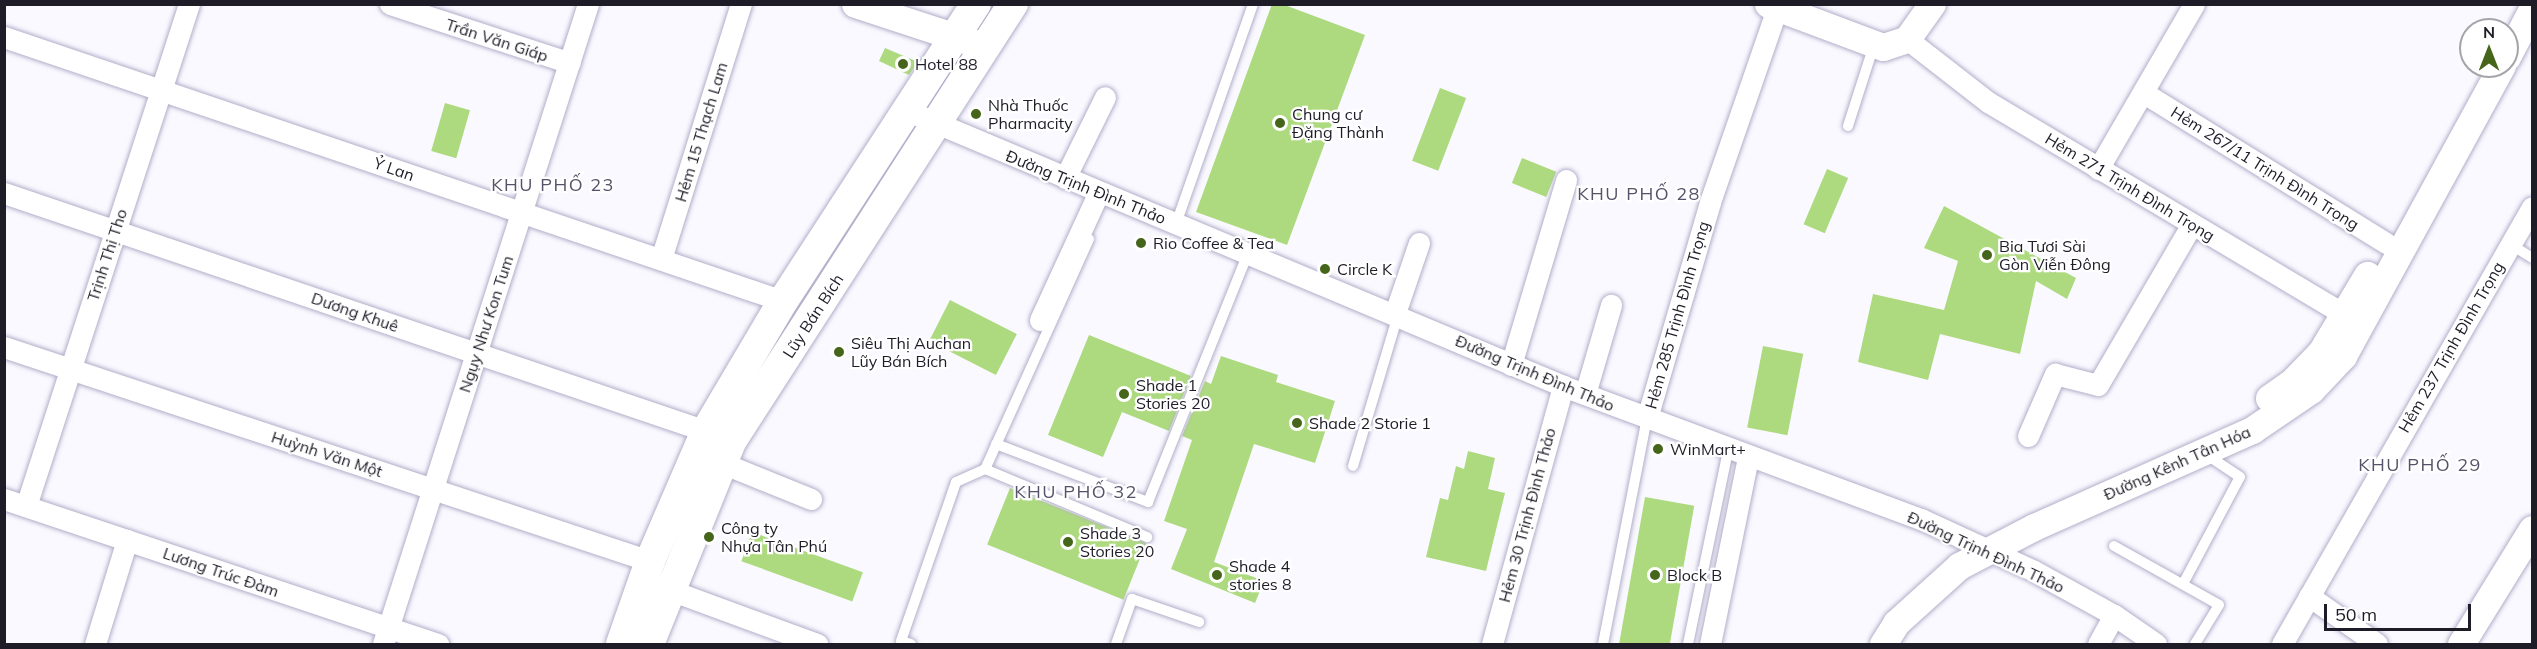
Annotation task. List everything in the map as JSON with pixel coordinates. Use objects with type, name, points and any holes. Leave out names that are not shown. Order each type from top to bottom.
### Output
[{"type":"main road","name":"Lũy Bán Bích","points":[[650,645],[670,590],[732,440],[817,312],[920,117],[955,37],[976,4]]},
{"type":"main road","name":"Lũy Bán Bích","points":[[621,645],[650,561],[706,431],[783,301],[920,117],[984,46],[1013,4]]},
{"type":"street","name":"Trịnh Thị Tho","points":[[26,506],[189,4]]},
{"type":"street","name":"Trần Văn Giáp","points":[[390,4],[570,63]]},
{"type":"street","name":"Ngụy Như Kon Tum","points":[[386,636],[588,4]]},
{"type":"street","name":"Hẻm 15 Thạch Lam","points":[[662,260],[741,4]]},
{"type":"street","points":[[855,4],[984,46]]},
{"type":"street","points":[[1772,6],[1874,45],[1895,45],[1907,39],[1932,4]]},
{"type":"street","points":[[2098,169],[2194,4]]},
{"type":"street","name":"Hẻm 285 Trịnh Đình Trọng","points":[[1647,418],[1710,202],[1772,6]]},
{"type":"street","name":"Ỷ Lan","points":[[4,37],[783,301]]},
{"type":"street","name":"Hẻm 271 Trịnh Đình Trọng","points":[[1907,39],[1988,102],[2353,319]]},
{"type":"street","name":"Đường Kênh Tân Hóa","points":[[1883,645],[1896,622],[1979,546],[2252,430],[2311,390],[2343,356],[2353,319],[2386,243],[2475,78]]},
{"type":"street","name":"Đường Kênh Tân Hóa","points":[[1866,645],[1884,612],[1916,580],[1979,546],[2250,411],[2293,381],[2353,319],[2495,78]]},
{"type":"street","name":"Hẻm 267/11 Trịnh Đình Trọng","points":[[2144,93],[2386,243]]},
{"type":"street","points":[[1065,178],[1105,97]]},
{"type":"street","name":"Đường Trịnh Đình Thảo","points":[[920,117],[1397,314],[1563,386],[1728,450],[1921,519],[2114,615],[2156,645]]},
{"type":"street","points":[[1511,365],[1566,180]]},
{"type":"street","name":"Dương Khuê","points":[[4,193],[706,431]]},
{"type":"street","points":[[1040,320],[1104,193]]},
{"type":"street","name":"Hẻm 237 Trịnh Đình Trọng","points":[[2282,645],[2532,207]]},
{"type":"street","points":[[2028,436],[2055,374],[2098,385],[2192,224]]},
{"type":"street","points":[[1397,314],[1419,243]]},
{"type":"street","points":[[1585,394],[1611,305]]},
{"type":"street","name":"Huỳnh Văn Một","points":[[4,347],[650,561]]},
{"type":"street","name":"Hẻm 30 Trịnh Đình Thảo","points":[[1492,645],[1563,386]]},
{"type":"street","points":[[1710,645],[1748,457]]},
{"type":"street","points":[[722,463],[811,499]]},
{"type":"street","name":"Lương Trúc Đàm","points":[[4,499],[127,540],[386,636],[438,645]]},
{"type":"street","points":[[2461,645],[2532,529]]},
{"type":"street","points":[[95,645],[127,540]]},
{"type":"street","points":[[670,590],[817,645]]},
{"type":"street","points":[[2309,596],[2377,645]]},
{"type":"street","points":[[2098,645],[2114,615]]},
{"type":"lane","points":[[1176,224],[1253,4]]},
{"type":"lane","points":[[1848,126],[1874,45]]},
{"type":"lane","points":[[911,645],[901,641],[956,482],[986,469],[1104,193]]},
{"type":"lane","points":[[2511,244],[2532,258]]},
{"type":"lane","points":[[996,444],[1149,502],[1248,253]]},
{"type":"lane","points":[[1353,466],[1397,314]]},
{"type":"lane","points":[[1603,645],[1647,418]]},
{"type":"lane","points":[[1688,645],[1728,450]]},
{"type":"lane","points":[[2183,584],[2240,477],[2202,453]]},
{"type":"lane","points":[[986,469],[1147,537]]},
{"type":"lane","points":[[2114,546],[2218,605],[2195,645]]},
{"type":"lane","points":[[1116,645],[1132,599],[1199,622]]},
{"type":"building","name":"Chung cư Đặng Thành","points":[[1272,4],[1282,4],[1365,35],[1287,245],[1196,212]]},
{"type":"building","name":"Hotel 88","points":[[885,48],[918,62],[909,75],[879,61]]},
{"type":"building","points":[[1440,88],[1466,98],[1438,171],[1412,161]]},
{"type":"building","points":[[445,103],[470,110],[456,158],[431,151]]},
{"type":"building","points":[[1522,158],[1556,172],[1546,197],[1512,183]]},
{"type":"building","points":[[1827,169],[1848,178],[1825,233],[1804,224]]},
{"type":"building","points":[[1944,206],[2076,278],[2067,299],[2036,281],[2020,354],[1940,334],[1928,380],[1858,362],[1873,294],[1944,310],[1958,261],[1924,248]]},
{"type":"building","points":[[950,300],[1017,334],[996,375],[929,341]]},
{"type":"building","name":"Shade 1 Stories 20","points":[[1089,335],[1191,376],[1169,431],[1122,412],[1103,457],[1048,435]]},
{"type":"building","points":[[1763,346],[1803,354],[1787,435],[1747,427]]},
{"type":"building","points":[[1221,356],[1278,375],[1276,382],[1335,401],[1315,463],[1254,444],[1214,562],[1264,581],[1255,603],[1171,569],[1187,529],[1164,521],[1192,440],[1182,436],[1205,381],[1211,384]]},
{"type":"building","points":[[1468,451],[1495,458],[1488,489],[1505,493],[1486,571],[1426,557],[1440,498],[1448,500],[1456,466],[1464,469]]},
{"type":"building","name":"Shade 3 Stories 20","points":[[1010,488],[1146,543],[1123,600],[987,545]]},
{"type":"building","name":"Block B","points":[[1645,497],[1694,506],[1670,644],[1619,644]]},
{"type":"building","points":[[752,532],[863,572],[852,601],[741,561]]},
{"type":"place","name":"Hotel 88","points":[[903,64]]},
{"type":"place","name":"Nhà Thuốc Pharmacity","points":[[976,114]]},
{"type":"place","name":"Chung cư Đặng Thành","points":[[1280,123]]},
{"type":"place","name":"Rio Coffee & Tea","points":[[1141,243]]},
{"type":"place","name":"Bia Tươi Sài Gòn Viễn Đông","points":[[1987,255]]},
{"type":"place","name":"Circle K","points":[[1325,269]]},
{"type":"place","name":"Siêu Thị Auchan Lũy Bán Bích","points":[[839,352]]},
{"type":"place","name":"Shade 1 Stories 20","points":[[1124,394]]},
{"type":"place","name":"Shade 2 Storie 1","points":[[1297,423]]},
{"type":"place","name":"WinMart+","points":[[1658,449]]},
{"type":"place","name":"Công ty Nhựa Tân Phú","points":[[709,537]]},
{"type":"place","name":"Shade 3 Stories 20","points":[[1068,542]]},
{"type":"place","name":"Shade 4 stories 8","points":[[1217,575]]},
{"type":"place","name":"Block B","points":[[1655,575]]},
{"type":"district","name":"KHU PHỐ 23","points":[[553,185]]},
{"type":"district","name":"KHU PHỐ 28","points":[[1639,194]]},
{"type":"district","name":"KHU PHỐ 29","points":[[2420,465]]},
{"type":"district","name":"KHU PHỐ 32","points":[[1076,492]]}]
